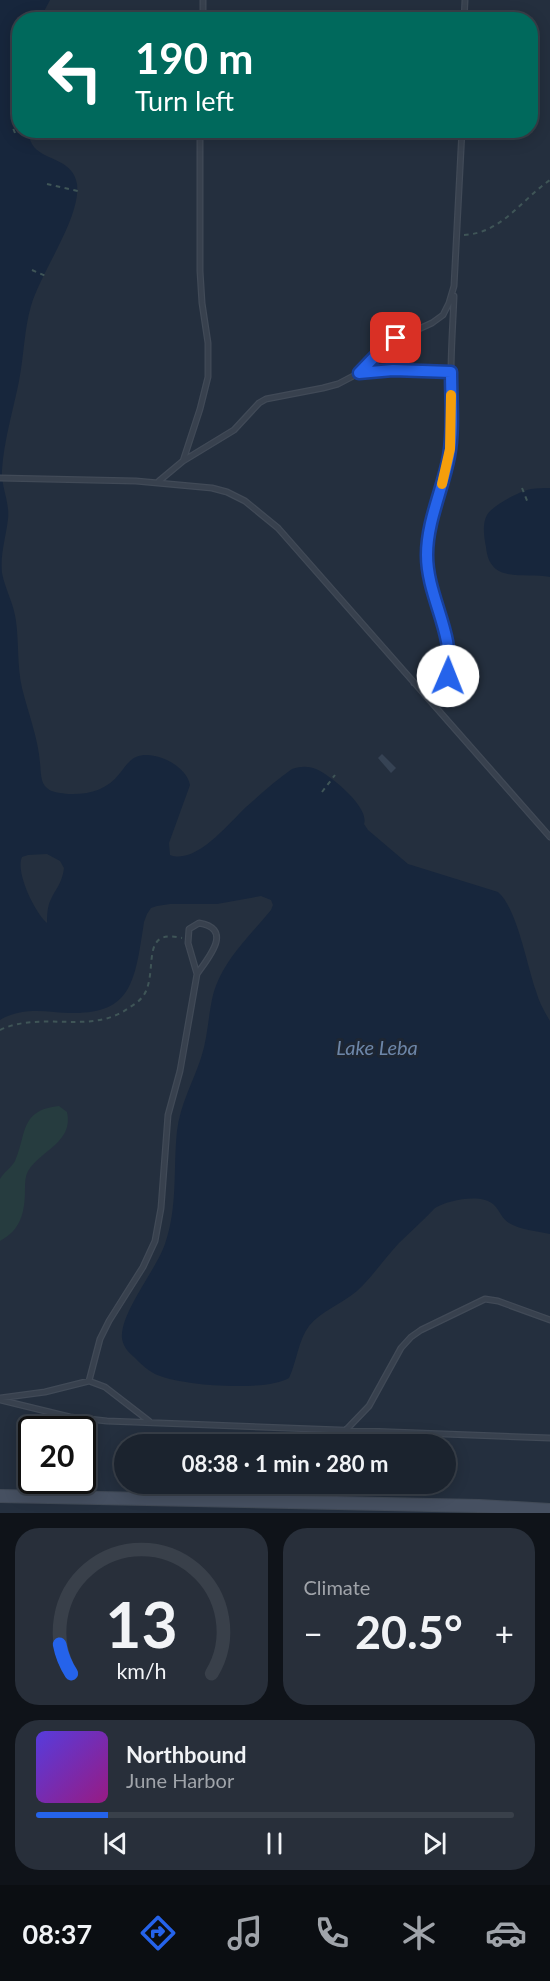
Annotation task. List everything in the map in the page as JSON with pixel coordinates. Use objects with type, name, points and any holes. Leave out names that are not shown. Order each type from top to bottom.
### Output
[{"type":"street","points":[[0,1496],[478,1510],[550,1510]]},
{"type":"lane","points":[[183,461],[200,409],[209,366],[200,271],[200,138]]},
{"type":"lane","points":[[412,682],[423,687],[439,687],[447,680],[450,663],[444,624],[431,586],[427,558],[429,536],[450,449],[454,286],[462,138]]},
{"type":"lane","points":[[158,482],[183,461],[234,430],[258,403],[266,399],[338,384],[359,373],[390,342],[432,323],[443,315],[454,286]]},
{"type":"lane","points":[[359,373],[393,370],[451,372]]},
{"type":"lane","points":[[0,478],[158,482],[217,489],[245,501],[286,537],[550,837]]},
{"type":"lane","points":[[88,1381],[100,1339],[143,1267],[155,1241],[161,1208],[168,1115],[180,1071],[197,974],[216,945],[217,937],[214,929],[209,925],[199,923],[189,929],[188,939],[197,974]]},
{"type":"lane","points":[[345,1431],[369,1406],[404,1344],[422,1330],[485,1299],[498,1301],[550,1320]]},
{"type":"lane","points":[[0,1399],[45,1392],[88,1381],[97,1383],[114,1394],[149,1421]]},
{"type":"lane","points":[[0,1399],[70,1417],[107,1420],[550,1438]]},
{"type":"path","points":[[457,236],[476,235],[491,229],[550,180]]},
{"type":"path","points":[[47,184],[82,192]]},
{"type":"path","points":[[32,270],[48,277]]},
{"type":"path","points":[[522,488],[528,503]]},
{"type":"path","points":[[322,792],[335,775]]},
{"type":"path","points":[[0,1030],[29,1021],[91,1021],[116,1016],[139,1001],[145,993],[157,940],[166,935],[188,939]]},
{"type":"green space","points":[[59,1106],[67,1112],[66,1131],[28,1171],[25,1180],[23,1213],[13,1231],[0,1241],[0,1179],[15,1161],[26,1125],[31,1118],[46,1108]]},
{"type":"water","name":"Lake Leba","points":[[0,0],[50,0],[44,12],[12,12],[12,138],[30,138],[39,152],[65,165],[77,184],[77,198],[67,228],[31,306],[2,470],[8,513],[2,552],[2,573],[15,615],[20,680],[37,744],[43,783],[54,792],[83,794],[109,784],[136,757],[152,755],[169,761],[183,771],[190,785],[169,843],[170,855],[180,856],[190,854],[211,841],[274,782],[292,769],[310,767],[322,772],[348,792],[361,809],[364,824],[368,830],[408,864],[498,892],[511,911],[537,995],[550,1021],[550,1234],[513,1225],[489,1201],[465,1199],[448,1202],[435,1208],[357,1291],[319,1316],[309,1326],[302,1338],[289,1378],[262,1385],[223,1386],[183,1382],[155,1374],[126,1349],[122,1338],[123,1328],[132,1304],[165,1244],[169,1230],[172,1216],[177,1131],[184,1103],[203,1050],[217,982],[230,960],[271,910],[273,905],[271,900],[261,896],[217,904],[170,904],[151,908],[144,922],[137,965],[131,981],[124,994],[114,1004],[99,1010],[80,1013],[26,1011],[0,1020]],"holes":[[[47,854],[60,861],[64,868],[60,883],[49,904],[47,923],[37,911],[27,892],[21,872],[22,857]]]},
{"type":"water","points":[[550,488],[550,577],[499,571],[491,564],[487,554],[484,522],[487,515],[501,503],[520,493],[531,489]]},
{"type":"building","points":[[382,754],[396,768],[391,773],[378,758]]},
{"type":"slow traffic","points":[[442,484],[450,449],[451,395]]},
{"type":"route","points":[[396,338],[359,373],[393,370],[451,372],[450,449],[427,547],[431,586],[449,646],[448,676]]}]
